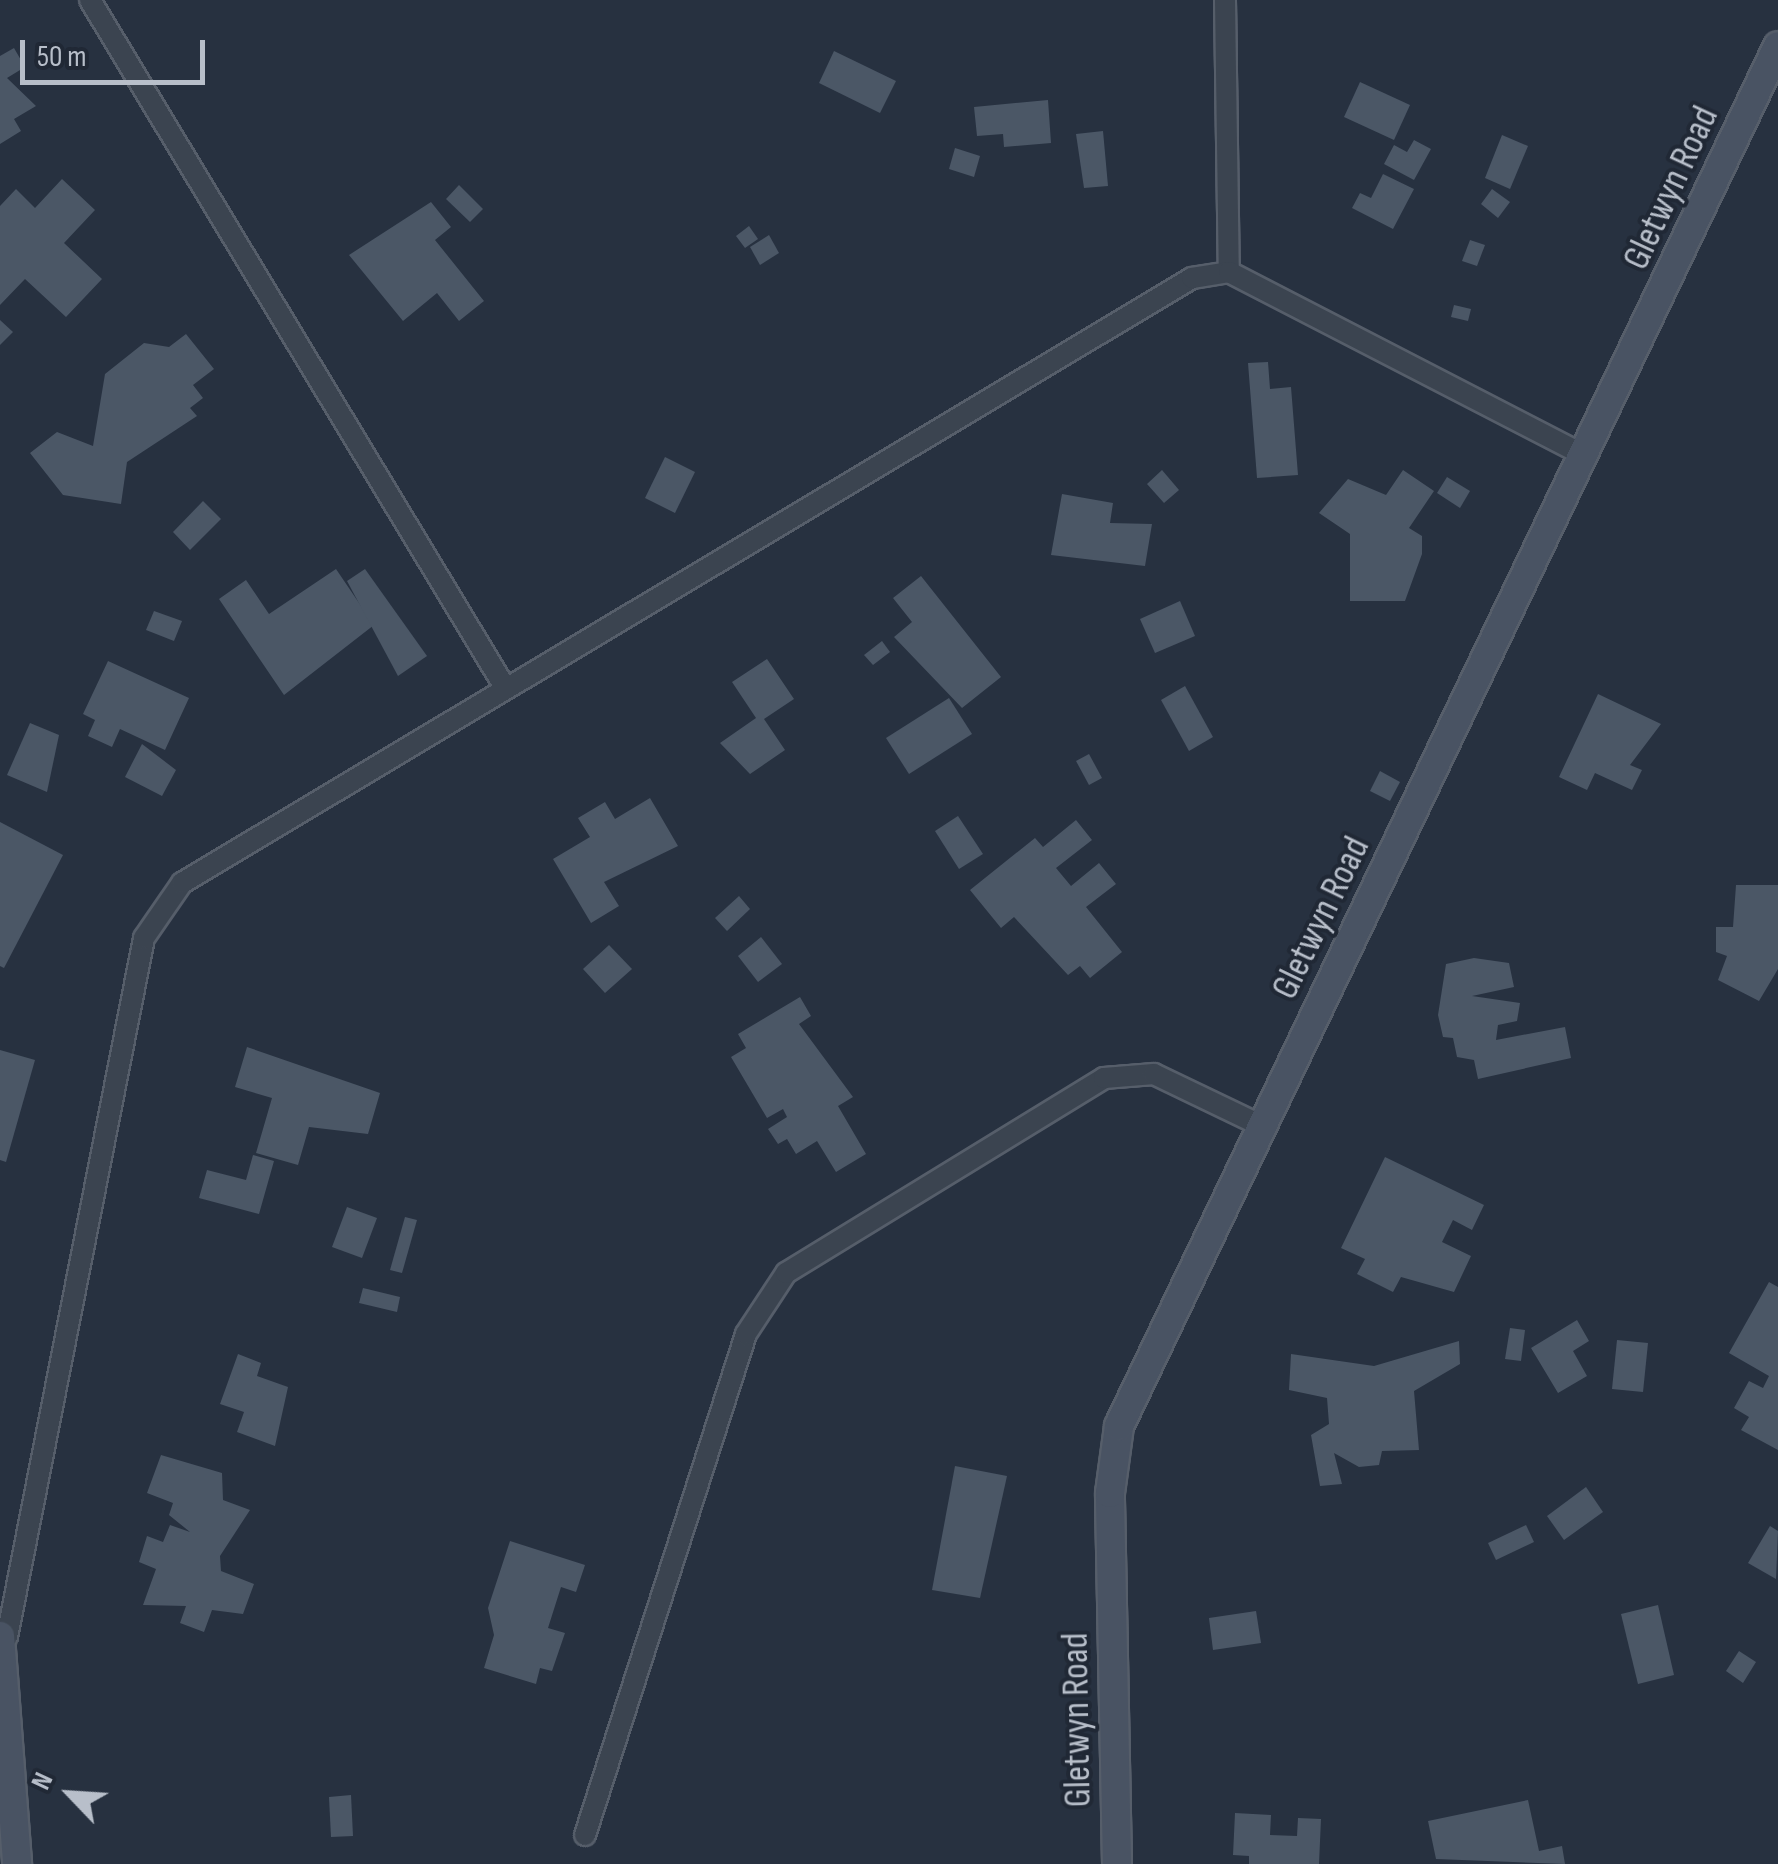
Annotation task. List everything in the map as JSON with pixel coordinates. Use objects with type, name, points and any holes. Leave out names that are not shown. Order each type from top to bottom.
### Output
[{"type":"street","points":[[90,0],[503,684]]},
{"type":"street","points":[[1225,0],[1229,272]]},
{"type":"street","name":"Gletwyn Road","points":[[1117,1864],[1113,1452],[1262,1126],[1778,46]]},
{"type":"street","points":[[17,1864],[3,1636],[150,923],[182,883],[503,684],[1162,291],[1229,272],[1585,456]]},
{"type":"street","points":[[584,1835],[746,1334],[786,1273],[1104,1078],[1154,1074],[1262,1126]]},
{"type":"building","points":[[14,48],[25,67],[7,78],[36,106],[14,119],[21,131],[0,144],[0,56]]},
{"type":"building","points":[[834,51],[896,81],[880,113],[819,83]]},
{"type":"building","points":[[1360,82],[1410,105],[1394,140],[1344,117]]},
{"type":"building","points":[[1048,100],[1051,143],[1004,147],[1003,134],[977,136],[974,107]]},
{"type":"building","points":[[1103,131],[1108,186],[1084,188],[1076,134]]},
{"type":"building","points":[[1502,135],[1528,146],[1510,189],[1485,178]]},
{"type":"building","points":[[1414,140],[1431,149],[1414,180],[1384,164],[1394,145],[1407,152]]},
{"type":"building","points":[[955,148],[980,156],[974,177],[949,169]]},
{"type":"building","points":[[1383,174],[1414,189],[1393,229],[1352,208],[1360,193],[1371,198]]},
{"type":"building","points":[[62,179],[95,210],[64,243],[102,279],[66,317],[25,279],[0,305],[0,206],[16,189],[35,208]]},
{"type":"building","points":[[459,185],[483,209],[470,222],[446,199]]},
{"type":"building","points":[[1492,189],[1510,202],[1498,218],[1481,204]]},
{"type":"building","points":[[431,202],[451,227],[435,240],[484,301],[459,321],[437,293],[403,321],[349,255]]},
{"type":"building","points":[[749,226],[758,239],[745,248],[736,236]]},
{"type":"building","points":[[769,235],[779,253],[760,265],[750,247]]},
{"type":"building","points":[[1470,240],[1485,245],[1477,266],[1462,261]]},
{"type":"building","points":[[1454,305],[1471,309],[1468,321],[1451,317]]},
{"type":"building","points":[[0,320],[13,332],[0,345]]},
{"type":"building","points":[[186,334],[214,369],[193,385],[203,398],[190,408],[197,416],[127,462],[121,504],[63,495],[30,453],[57,432],[93,446],[105,374],[144,343],[169,347]]},
{"type":"building","points":[[1268,362],[1270,389],[1291,387],[1298,475],[1257,478],[1248,363]]},
{"type":"building","points":[[665,457],[695,472],[675,513],[645,498]]},
{"type":"building","points":[[1162,470],[1179,490],[1164,503],[1147,484]]},
{"type":"building","points":[[1403,470],[1434,491],[1409,528],[1422,536],[1422,554],[1405,601],[1350,601],[1350,534],[1319,513],[1348,479],[1386,495]]},
{"type":"building","points":[[1447,477],[1470,491],[1460,508],[1437,493]]},
{"type":"building","points":[[1062,494],[1113,503],[1110,523],[1152,524],[1145,566],[1051,555]]},
{"type":"building","points":[[203,501],[221,519],[190,550],[173,532]]},
{"type":"building","points":[[336,569],[374,625],[284,695],[219,599],[246,580],[269,614]]},
{"type":"building","points":[[365,569],[427,656],[398,676],[347,581]]},
{"type":"building","points":[[921,576],[1001,677],[962,708],[894,637],[912,622],[893,598]]},
{"type":"building","points":[[1180,601],[1195,636],[1155,653],[1140,619]]},
{"type":"building","points":[[154,611],[182,621],[174,641],[146,630]]},
{"type":"building","points":[[882,641],[890,652],[873,665],[864,655]]},
{"type":"building","points":[[767,659],[794,699],[764,719],[785,750],[750,774],[720,743],[756,718],[732,682]]},
{"type":"building","points":[[108,661],[189,698],[165,750],[120,729],[112,747],[88,736],[95,720],[83,714]]},
{"type":"building","points":[[1185,686],[1213,737],[1189,751],[1161,700]]},
{"type":"building","points":[[1598,694],[1661,724],[1630,765],[1642,770],[1632,790],[1595,773],[1587,790],[1559,777]]},
{"type":"building","points":[[949,698],[972,734],[909,774],[886,738]]},
{"type":"building","points":[[30,723],[59,735],[47,792],[7,775]]},
{"type":"building","points":[[142,744],[176,770],[162,796],[125,777]]},
{"type":"building","points":[[1089,754],[1102,778],[1089,785],[1076,761]]},
{"type":"building","points":[[1380,771],[1400,782],[1390,801],[1370,791]]},
{"type":"building","points":[[650,798],[678,846],[604,882],[619,906],[591,923],[553,859],[590,837],[578,818],[605,802],[615,819]]},
{"type":"building","points":[[958,816],[983,854],[959,869],[935,831]]},
{"type":"building","points":[[1076,820],[1092,840],[1056,868],[1071,886],[1099,863],[1116,884],[1086,907],[1122,952],[1090,978],[1080,966],[1068,975],[1014,917],[1001,928],[970,890],[1035,838],[1043,847]]},
{"type":"building","points":[[0,822],[63,855],[4,968],[0,966]]},
{"type":"building","points":[[1736,885],[1778,885],[1778,969],[1759,1001],[1718,980],[1727,956],[1716,952],[1716,927],[1733,927]]},
{"type":"building","points":[[739,896],[750,909],[727,931],[715,918]]},
{"type":"building","points":[[761,937],[782,964],[758,982],[738,956]]},
{"type":"building","points":[[609,945],[632,969],[605,993],[583,969]]},
{"type":"building","points":[[1474,958],[1509,963],[1514,987],[1472,996],[1520,1003],[1517,1021],[1498,1025],[1496,1040],[1565,1027],[1571,1058],[1478,1079],[1474,1060],[1457,1057],[1453,1038],[1443,1037],[1438,1015],[1446,964]]},
{"type":"building","points":[[800,997],[811,1016],[799,1024],[853,1097],[838,1106],[866,1154],[836,1172],[817,1141],[796,1154],[787,1139],[778,1144],[768,1129],[787,1117],[783,1109],[767,1118],[731,1057],[746,1048],[738,1034]]},
{"type":"building","points":[[247,1047],[380,1093],[368,1134],[309,1127],[298,1165],[256,1153],[272,1098],[235,1087]]},
{"type":"building","points":[[0,1050],[35,1060],[6,1162],[0,1160]]},
{"type":"building","points":[[253,1155],[274,1161],[259,1214],[199,1198],[207,1170],[246,1180]]},
{"type":"building","points":[[1385,1157],[1484,1205],[1472,1230],[1453,1220],[1442,1242],[1471,1256],[1454,1292],[1401,1277],[1393,1292],[1357,1274],[1365,1259],[1341,1248]]},
{"type":"building","points":[[347,1207],[377,1218],[362,1258],[332,1247]]},
{"type":"building","points":[[405,1217],[417,1220],[402,1273],[390,1270]]},
{"type":"building","points":[[1769,1282],[1778,1287],[1778,1450],[1741,1430],[1749,1417],[1734,1408],[1749,1381],[1763,1388],[1769,1376],[1729,1353]]},
{"type":"building","points":[[363,1288],[400,1297],[397,1312],[359,1303]]},
{"type":"building","points":[[1577,1320],[1589,1341],[1573,1351],[1587,1376],[1558,1393],[1531,1348]]},
{"type":"building","points":[[1510,1328],[1525,1330],[1521,1361],[1505,1359]]},
{"type":"building","points":[[1617,1340],[1648,1343],[1643,1392],[1612,1389]]},
{"type":"building","points":[[1459,1341],[1460,1364],[1414,1391],[1419,1450],[1382,1451],[1379,1465],[1359,1467],[1334,1453],[1342,1484],[1320,1486],[1311,1435],[1329,1424],[1327,1398],[1289,1390],[1291,1354],[1374,1366]]},
{"type":"building","points":[[238,1354],[261,1363],[257,1376],[288,1387],[275,1446],[237,1432],[244,1412],[220,1404]]},
{"type":"building","points":[[161,1455],[222,1473],[223,1500],[250,1510],[220,1556],[221,1571],[254,1584],[243,1614],[212,1610],[204,1632],[180,1623],[186,1606],[143,1605],[156,1569],[139,1562],[147,1536],[163,1542],[170,1525],[190,1532],[169,1515],[173,1503],[147,1493]]},
{"type":"building","points":[[955,1466],[1007,1476],[980,1598],[932,1590]]},
{"type":"building","points":[[1586,1487],[1603,1512],[1564,1540],[1547,1516]]},
{"type":"building","points":[[1526,1525],[1534,1542],[1496,1560],[1488,1543]]},
{"type":"building","points":[[1770,1526],[1778,1531],[1776,1579],[1748,1563]]},
{"type":"building","points":[[510,1541],[585,1565],[576,1592],[561,1587],[548,1628],[565,1633],[552,1671],[540,1668],[536,1684],[484,1668],[494,1635],[488,1608]]},
{"type":"building","points":[[1658,1605],[1674,1675],[1638,1684],[1621,1614]]},
{"type":"building","points":[[1256,1611],[1261,1643],[1213,1650],[1209,1618]]},
{"type":"building","points":[[1739,1651],[1756,1662],[1743,1683],[1726,1671]]},
{"type":"building","points":[[351,1795],[353,1836],[331,1837],[329,1797]]},
{"type":"building","points":[[1528,1800],[1539,1851],[1562,1846],[1565,1864],[1436,1859],[1428,1821]]},
{"type":"building","points":[[1235,1813],[1271,1815],[1270,1835],[1297,1836],[1298,1818],[1321,1819],[1319,1864],[1249,1864],[1249,1856],[1233,1855]]}]
